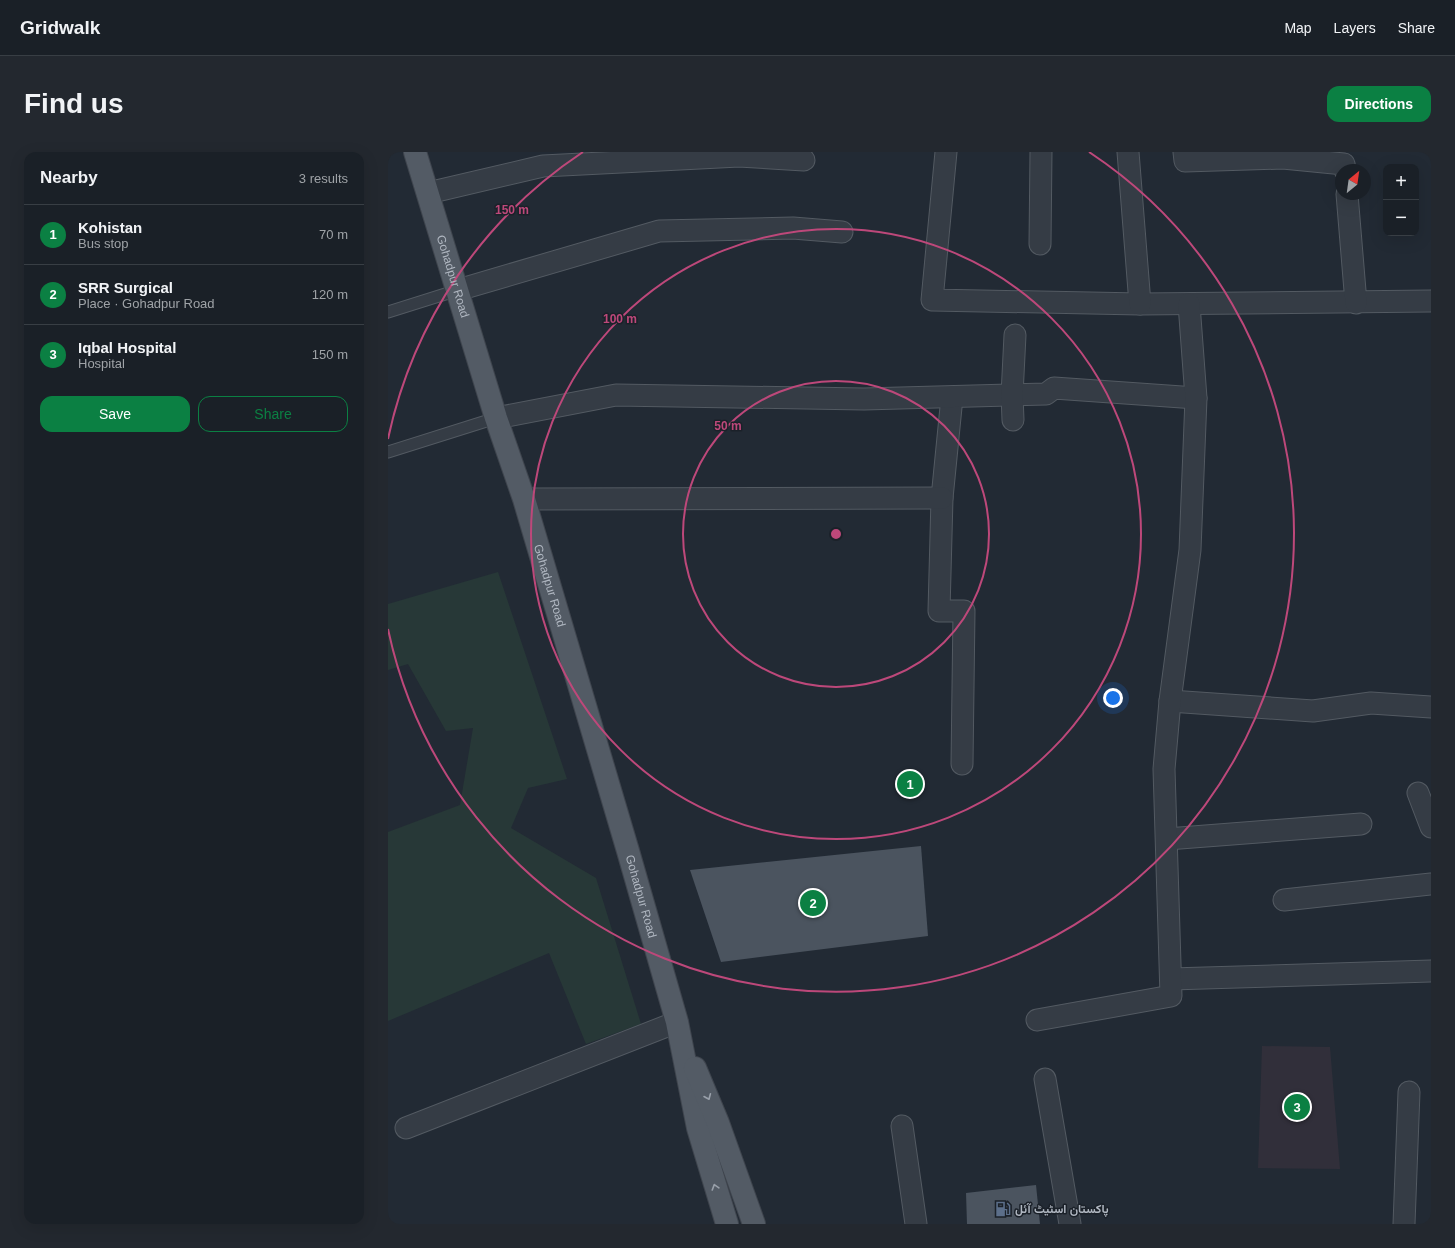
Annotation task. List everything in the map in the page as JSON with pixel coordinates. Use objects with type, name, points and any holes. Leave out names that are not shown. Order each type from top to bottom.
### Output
[{"type":"main road","name":"Gohadpur Road","points":[[416,152],[496,418],[524,499],[626,843],[677,1022]]},
{"type":"main road","points":[[677,1022],[698,1128],[727,1224]]},
{"type":"main road","points":[[677,1022],[718,1123],[754,1224]]},
{"type":"street","points":[[946,152],[932,300],[1140,304],[1431,301]]},
{"type":"street","points":[[1040,244],[1041,152]]},
{"type":"street","points":[[1128,152],[1140,304]]},
{"type":"street","points":[[1184,152],[1185,161],[1283,158],[1344,164]]},
{"type":"street","points":[[428,193],[543,166],[739,154],[804,160]]},
{"type":"street","points":[[1348,200],[1356,302]]},
{"type":"street","points":[[458,290],[659,231],[793,228],[842,232]]},
{"type":"street","points":[[1036,1020],[1171,996],[1164,769],[1170,701],[1190,550],[1196,398],[1189,304]]},
{"type":"street","points":[[1012,420],[1015,335]]},
{"type":"street","points":[[496,418],[616,395],[864,399],[1046,394],[1054,388],[1196,398]]},
{"type":"street","points":[[952,397],[942,498],[939,611],[964,611],[962,764]]},
{"type":"street","points":[[524,499],[942,498]]},
{"type":"street","points":[[1170,701],[1313,711],[1371,703],[1431,707]]},
{"type":"street","points":[[1418,793],[1431,827]]},
{"type":"street","points":[[1166,839],[1361,824]]},
{"type":"street","points":[[1284,900],[1431,884]]},
{"type":"street","points":[[1171,979],[1431,971]]},
{"type":"street","points":[[406,1128],[677,1022]]},
{"type":"street","points":[[1045,1079],[1070,1224]]},
{"type":"street","points":[[1404,1224],[1409,1092]]},
{"type":"street","points":[[902,1126],[916,1224]]},
{"type":"lane","points":[[388,312],[458,290]]},
{"type":"lane","points":[[388,452],[496,418]]},
{"type":"shaded area","points":[[498,572],[567,779],[528,788],[511,828],[596,878],[641,1024],[586,1044],[549,953],[388,1021],[388,832],[460,805],[473,728],[446,731],[408,664],[388,670],[388,604]]},
{"type":"shaded area","points":[[1262,1046],[1330,1047],[1340,1169],[1258,1168]]},
{"type":"building","points":[[921,846],[928,936],[721,962],[690,870]]},
{"type":"building","name":"پاکستان اسٹیٹ آئل","points":[[1036,1185],[1040,1224],[967,1224],[966,1193]]},
{"type":"place","name":"Kohistan","points":[[910,784]]},
{"type":"place","name":"SRR Surgical","points":[[813,903]]},
{"type":"place","name":"Iqbal Hospital","points":[[1297,1107]]},
{"type":"place","name":"پاکستان اسٹیٹ آئل","points":[[1003,1209]]}]
